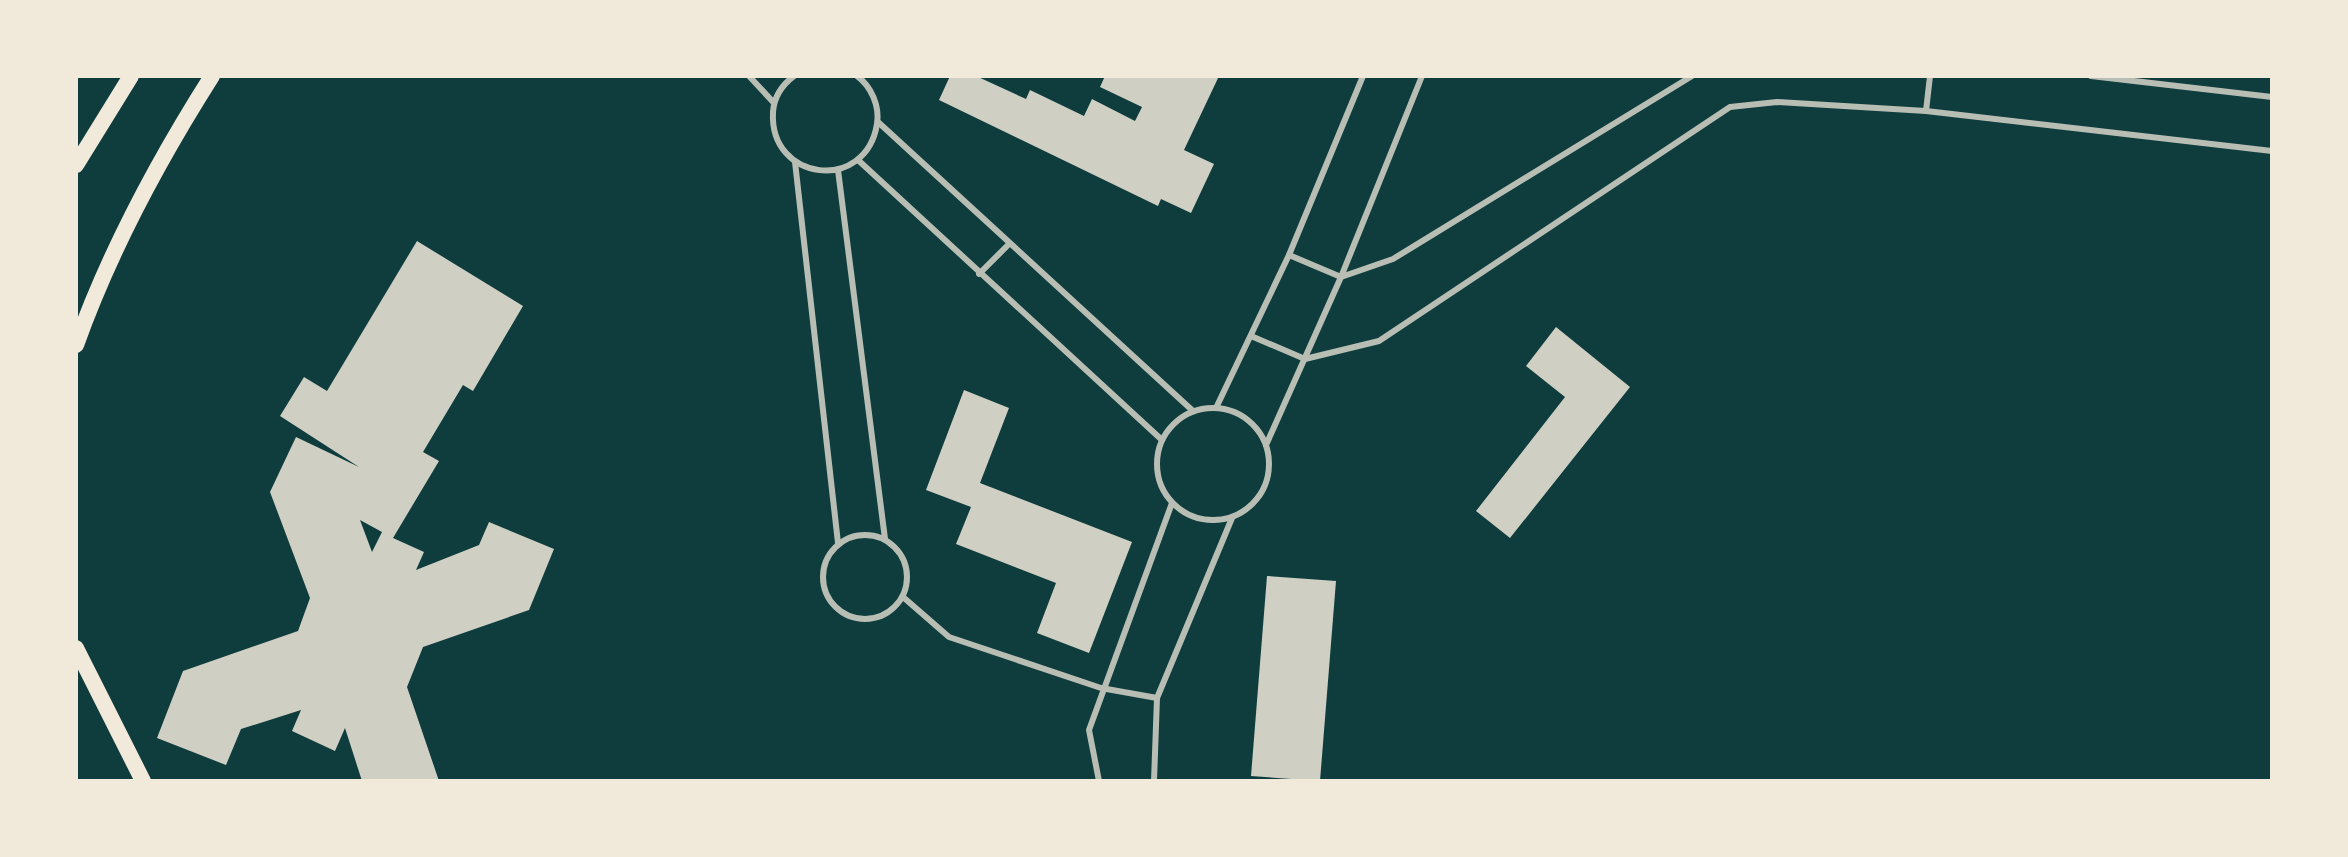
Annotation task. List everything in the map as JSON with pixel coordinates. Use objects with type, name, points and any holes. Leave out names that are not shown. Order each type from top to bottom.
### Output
[{"type":"main road","points":[[76,165],[131,76]]},
{"type":"main road","points":[[76,345],[102,274],[185,119],[212,76]]},
{"type":"main road","points":[[76,648],[143,781]]},
{"type":"lane","points":[[749,76],[774,103]]},
{"type":"lane","points":[[794,76],[784,83],[774,103],[772,125],[780,146],[795,162],[816,171],[838,170],[858,160],[872,143],[878,122],[875,100],[857,76]]},
{"type":"lane","points":[[1216,408],[1289,255],[1363,76]]},
{"type":"lane","points":[[1266,445],[1341,277],[1422,76]]},
{"type":"lane","points":[[1289,255],[1341,277],[1393,259],[1692,76]]},
{"type":"lane","points":[[1926,111],[1930,76]]},
{"type":"lane","points":[[2091,76],[2272,97]]},
{"type":"lane","points":[[1251,336],[1305,359],[1379,341],[1730,107],[1777,102],[1926,111],[2272,151]]},
{"type":"lane","points":[[878,122],[1193,411]]},
{"type":"lane","points":[[858,160],[1162,440]]},
{"type":"lane","points":[[795,162],[838,543]]},
{"type":"lane","points":[[838,170],[885,539]]},
{"type":"lane","points":[[979,274],[1009,244]]},
{"type":"lane","points":[[1216,408],[1237,413],[1254,426],[1266,445],[1269,467],[1264,488],[1251,506],[1232,518],[1210,521],[1189,515],[1172,503],[1160,484],[1157,461],[1162,440],[1175,423],[1193,411],[1216,408]]},
{"type":"lane","points":[[1099,781],[1089,730],[1101,688],[1172,503]]},
{"type":"lane","points":[[1154,781],[1157,698],[1232,518]]},
{"type":"lane","points":[[869,534],[885,539],[898,549],[906,564],[907,581],[903,597],[892,610],[877,618],[860,619],[844,615],[831,604],[823,581],[827,556],[838,543],[852,535],[869,534]]},
{"type":"lane","points":[[903,597],[949,637],[1101,688],[1157,698]]},
{"type":"building","points":[[950,76],[976,76],[1026,99],[1030,90],[1084,116],[1092,99],[1135,121],[1142,107],[1100,87],[1105,76],[1219,76],[1184,150],[1214,164],[1191,213],[1161,199],[1158,206],[939,100]]},
{"type":"building","points":[[417,241],[523,306],[473,391],[463,385],[423,452],[439,461],[393,538],[424,552],[416,570],[479,545],[489,522],[554,549],[529,610],[423,647],[407,687],[439,781],[362,781],[345,728],[335,751],[292,731],[301,710],[241,729],[226,765],[157,738],[183,671],[298,631],[310,598],[270,492],[296,437],[359,467],[280,416],[304,377],[327,391]],"holes":[[[360,520],[382,532],[372,552]]]},
{"type":"building","points":[[1556,327],[1630,387],[1510,538],[1476,511],[1565,397],[1526,366]]},
{"type":"building","points":[[964,390],[1009,408],[980,483],[1132,542],[1089,653],[1037,633],[1056,583],[956,544],[971,507],[926,490]]},
{"type":"building","points":[[1267,576],[1336,581],[1320,781],[1251,776]]}]
